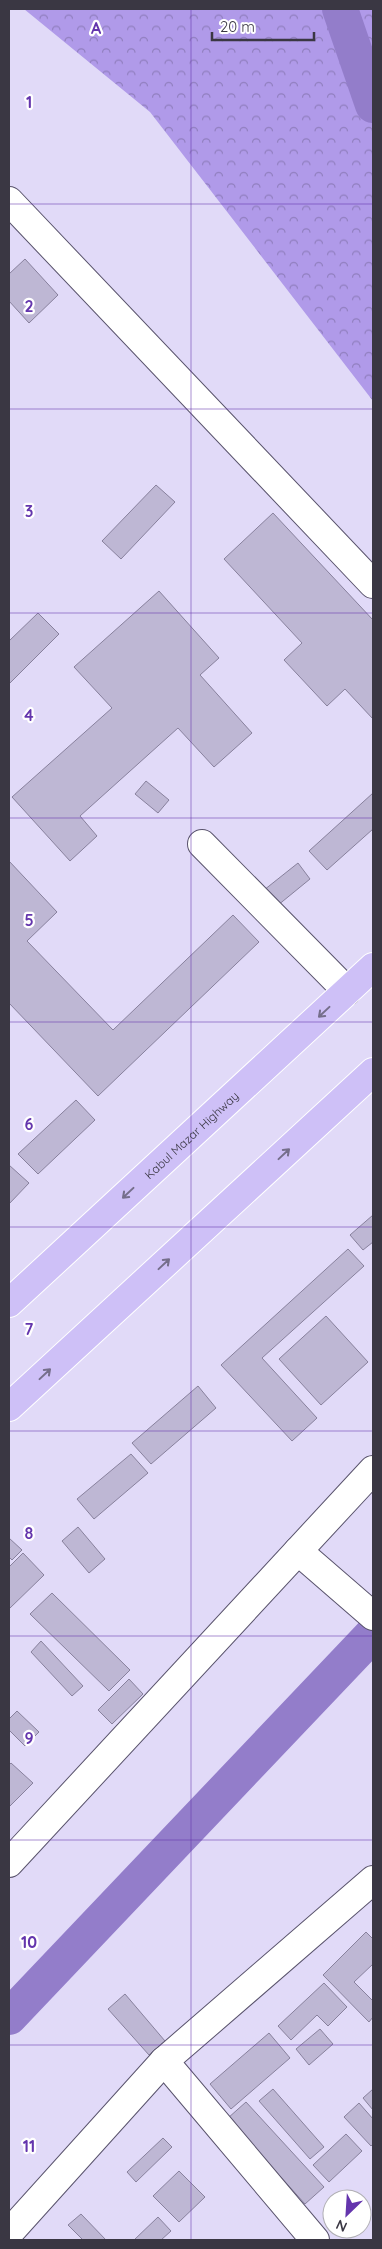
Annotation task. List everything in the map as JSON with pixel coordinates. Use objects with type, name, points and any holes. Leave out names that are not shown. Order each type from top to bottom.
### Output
[{"type":"highway","name":"Kabul Mazar Highway","points":[[9,1303],[373,967]]},
{"type":"highway","points":[[9,1407],[373,1072]]},
{"type":"street","points":[[9,202],[373,584]]},
{"type":"street","points":[[202,844],[347,991]]},
{"type":"street","points":[[9,1863],[373,1470]]},
{"type":"street","points":[[298,1551],[373,1616]]},
{"type":"street","points":[[9,2233],[164,2061],[373,1880]]},
{"type":"street","points":[[164,2061],[315,2240]]},
{"type":"green space","points":[[24,9],[373,9],[373,401],[150,112]]},
{"type":"building","points":[[25,259],[58,295],[29,323],[9,301],[9,274]]},
{"type":"building","points":[[156,485],[175,502],[121,559],[102,541]]},
{"type":"building","points":[[273,513],[373,620],[373,719],[345,689],[327,706],[284,660],[302,643],[224,559]]},
{"type":"building","points":[[159,591],[219,658],[200,675],[252,733],[214,767],[178,728],[80,816],[97,836],[70,861],[12,797],[112,708],[74,667]]},
{"type":"building","points":[[38,613],[59,634],[9,684],[9,641]]},
{"type":"building","points":[[146,781],[169,800],[158,813],[135,794]]},
{"type":"building","points":[[373,793],[373,829],[327,870],[309,851]]},
{"type":"building","points":[[9,861],[57,912],[27,941],[113,1030],[233,915],[259,942],[98,1096],[9,1003]]},
{"type":"building","points":[[298,863],[310,879],[272,910],[259,894]]},
{"type":"building","points":[[76,1100],[95,1120],[38,1174],[18,1154]]},
{"type":"building","points":[[9,1165],[29,1183],[9,1204]]},
{"type":"building","points":[[373,1215],[373,1242],[363,1250],[350,1235]]},
{"type":"building","points":[[348,1249],[364,1266],[262,1358],[317,1418],[292,1441],[221,1365]]},
{"type":"building","points":[[326,1316],[368,1362],[321,1405],[279,1359]]},
{"type":"building","points":[[198,1386],[216,1408],[151,1464],[132,1443]]},
{"type":"building","points":[[131,1454],[148,1473],[94,1519],[77,1499]]},
{"type":"building","points":[[78,1527],[105,1559],[89,1573],[62,1541]]},
{"type":"building","points":[[9,1538],[22,1550],[12,1560],[9,1557]]},
{"type":"building","points":[[23,1553],[44,1575],[9,1609],[9,1567]]},
{"type":"building","points":[[52,1593],[130,1670],[109,1691],[30,1614]]},
{"type":"building","points":[[41,1641],[83,1686],[72,1696],[31,1652]]},
{"type":"building","points":[[129,1679],[143,1694],[112,1724],[98,1710]]},
{"type":"building","points":[[17,1711],[39,1732],[25,1746],[9,1730],[9,1719]]},
{"type":"building","points":[[11,1763],[33,1783],[9,1807],[9,1765]]},
{"type":"building","points":[[366,1932],[373,1939],[373,1964],[354,1982],[373,2001],[373,2017],[369,2022],[323,1975]]},
{"type":"building","points":[[324,1983],[347,2007],[328,2026],[317,2015],[291,2040],[278,2026]]},
{"type":"building","points":[[125,1994],[165,2041],[149,2055],[108,2009]]},
{"type":"building","points":[[320,2029],[333,2044],[309,2065],[296,2049]]},
{"type":"building","points":[[269,2033],[290,2058],[231,2109],[210,2084]]},
{"type":"building","points":[[273,2089],[324,2147],[310,2159],[259,2101]]},
{"type":"building","points":[[373,2089],[373,2110],[363,2098]]},
{"type":"building","points":[[246,2102],[324,2187],[305,2204],[228,2118]]},
{"type":"building","points":[[359,2103],[373,2119],[373,2144],[371,2146],[344,2117]]},
{"type":"building","points":[[346,2134],[362,2151],[329,2182],[313,2165]]},
{"type":"building","points":[[163,2138],[172,2147],[136,2182],[127,2172]]},
{"type":"building","points":[[179,2171],[205,2197],[179,2222],[153,2196]]},
{"type":"building","points":[[81,2214],[106,2240],[83,2240],[68,2225]]},
{"type":"building","points":[[158,2217],[171,2231],[161,2240],[134,2240]]},
{"type":"waterway","points":[[340,9],[373,105]]},
{"type":"waterway","points":[[9,2017],[373,1634]]}]
